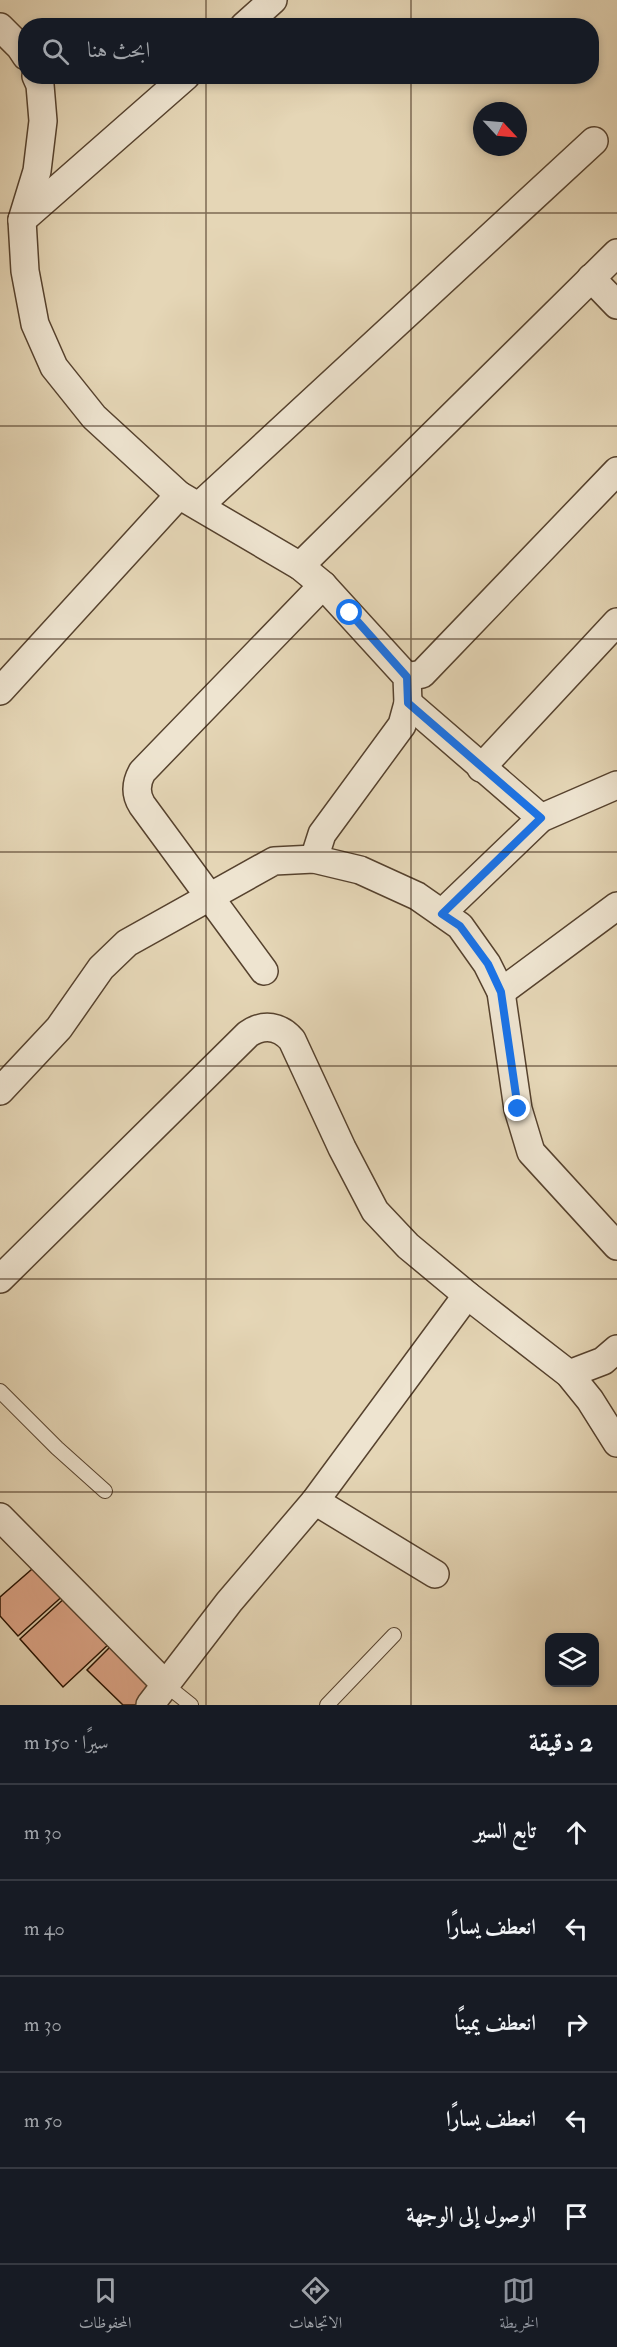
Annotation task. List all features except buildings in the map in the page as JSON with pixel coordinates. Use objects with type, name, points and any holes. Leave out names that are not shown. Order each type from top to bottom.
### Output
[{"type":"street","points":[[253,18],[273,0]]},
{"type":"street","points":[[0,27],[18,45]]},
{"type":"street","points":[[40,84],[43,121],[37,171],[22,220],[25,271],[36,324],[54,367],[94,417],[189,500],[300,566],[323,585],[407,690],[481,768],[541,818]]},
{"type":"street","points":[[22,220],[177,84]]},
{"type":"street","points":[[0,691],[189,500],[594,141]]},
{"type":"street","points":[[300,566],[617,253]]},
{"type":"street","points":[[591,278],[617,305]]},
{"type":"street","points":[[314,859],[322,834],[402,726],[407,690],[617,471]]},
{"type":"street","points":[[264,971],[139,800],[137,783],[142,772],[323,585]]},
{"type":"street","points":[[481,768],[617,622]]},
{"type":"street","points":[[442,914],[541,818],[617,785]]},
{"type":"street","points":[[0,1091],[58,1028],[101,968],[128,943],[274,861],[314,859],[360,870],[417,896],[460,926],[488,964],[501,992],[518,1109],[531,1152],[617,1246]]},
{"type":"street","points":[[501,992],[617,906]]},
{"type":"street","points":[[0,1279],[248,1034],[263,1027],[280,1029],[292,1040],[342,1148],[375,1211],[408,1246],[569,1374],[590,1400],[617,1443]]},
{"type":"street","points":[[0,1519],[158,1695],[229,1602],[315,1501],[467,1295]]},
{"type":"street","points":[[569,1374],[603,1361],[617,1349]]},
{"type":"street","points":[[315,1501],[435,1574]]},
{"type":"lane","points":[[0,1391],[57,1448],[105,1491]]},
{"type":"lane","points":[[327,1705],[394,1635]]},
{"type":"lane","points":[[158,1695],[191,1705]]},
{"type":"route","points":[[350,613],[407,677],[408,703],[541,818],[442,914],[460,926],[488,964],[501,992],[518,1109]]}]
